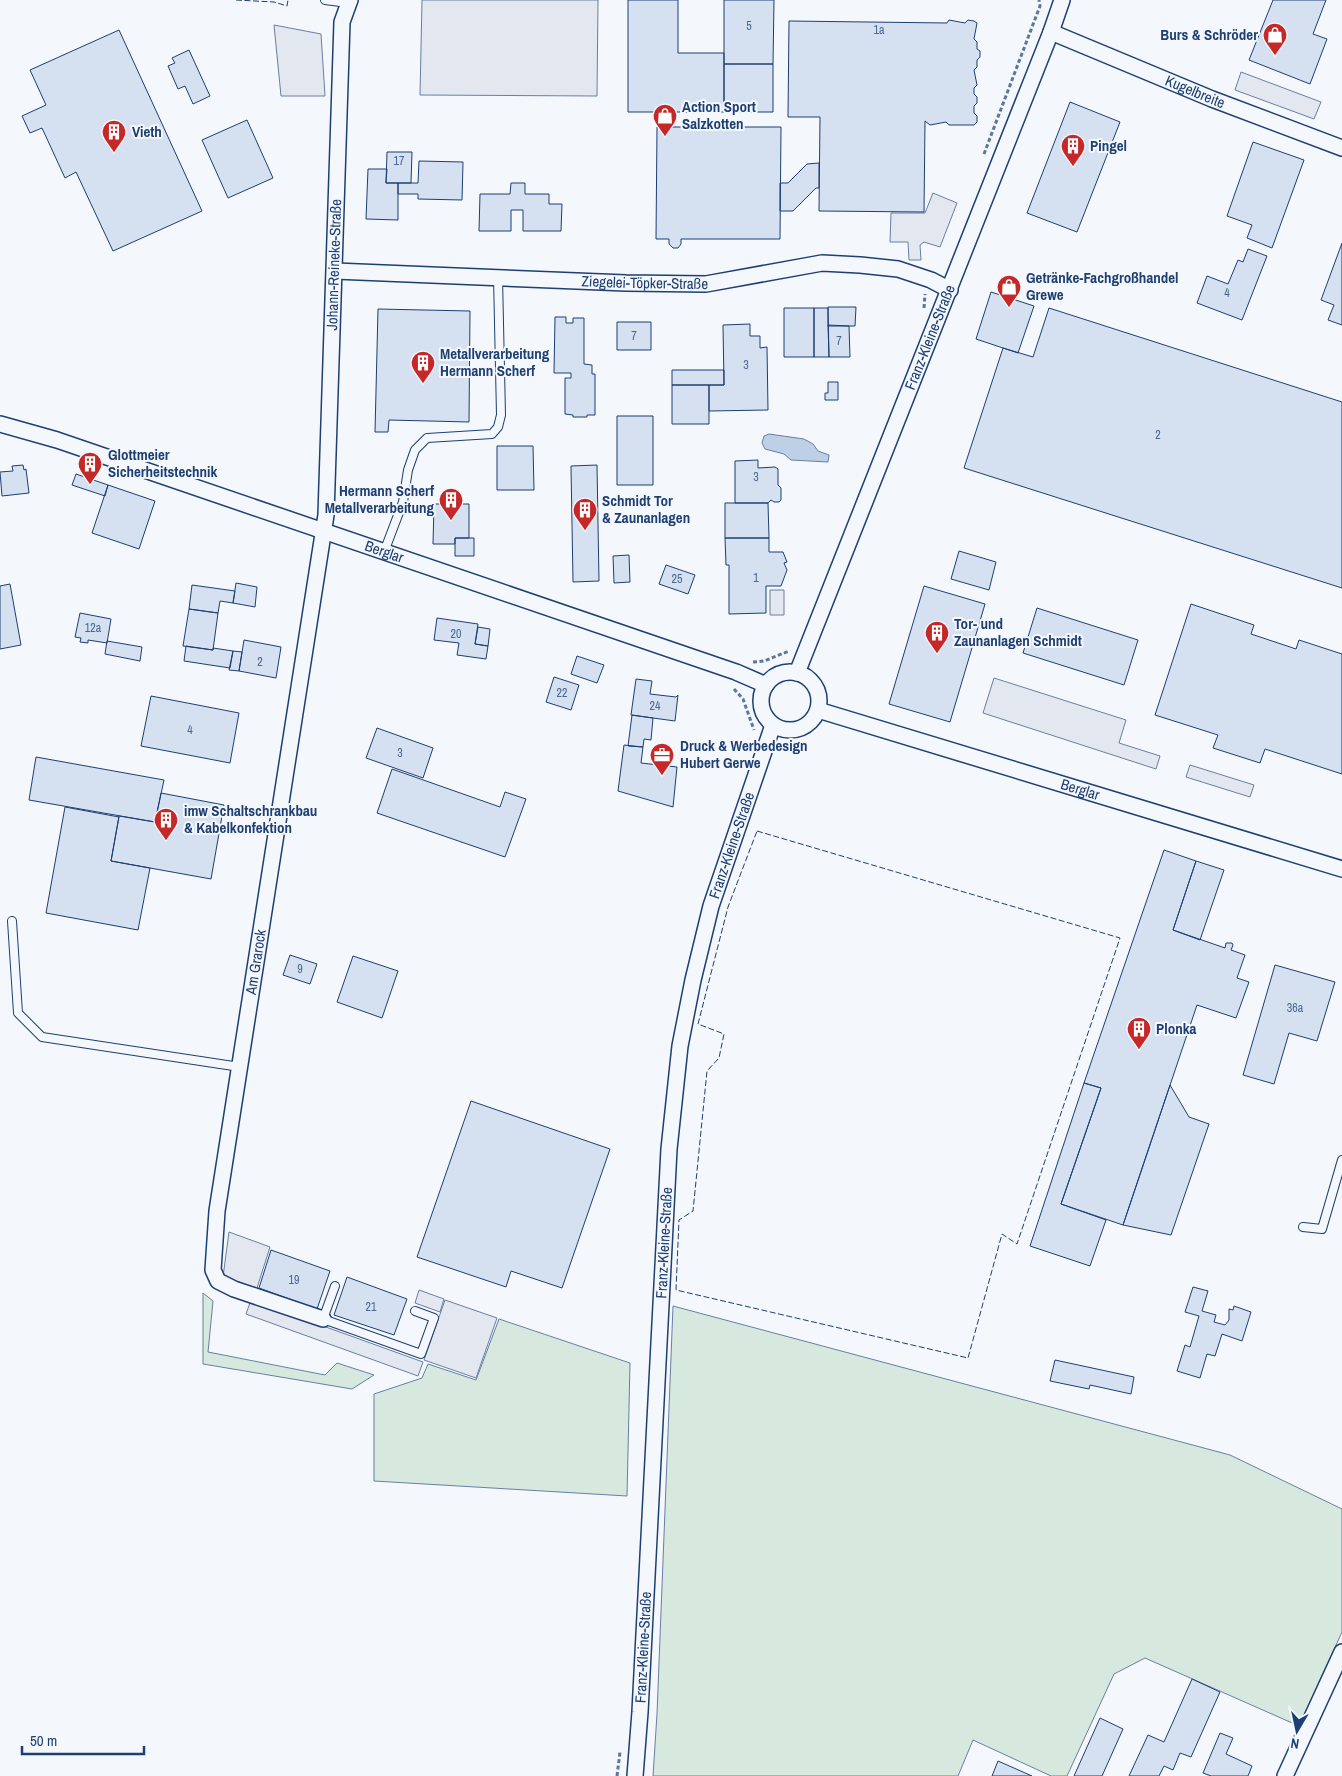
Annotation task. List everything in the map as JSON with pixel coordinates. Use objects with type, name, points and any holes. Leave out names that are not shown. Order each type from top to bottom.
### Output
[{"type":"street","name":"Franz-Kleine-Straße","points":[[797,673],[950,290],[1062,0]]},
{"type":"street","name":"Johann-Reineke-Straße","points":[[323,531],[326,515],[342,22],[349,2]]},
{"type":"street","name":"Kugelbreite","points":[[1051,32],[1212,99],[1342,148]]},
{"type":"street","name":"Ziegelei-Töpker-Straße","points":[[335,271],[626,283],[706,284],[822,264],[860,265],[898,269],[931,280],[950,290]]},
{"type":"street","name":"Berglar","points":[[0,424],[57,440],[736,672],[766,685]]},
{"type":"street","name":"Am Grarock","points":[[323,531],[218,1210],[213,1270],[218,1281],[234,1289],[323,1319]]},
{"type":"street","points":[[797,673],[806,676],[818,691],[818,710],[814,718],[807,724],[790,730],[781,729],[773,725],[763,712],[762,695],[766,685],[778,674],[797,673]]},
{"type":"street","name":"Berglar","points":[[818,710],[1342,869]]},
{"type":"street","name":"Franz-Kleine-Straße","points":[[635,1776],[640,1712],[669,1150],[674,1090],[680,1046],[693,980],[711,906],[773,725]]},
{"type":"street","points":[[1285,1776],[1342,1652]]},
{"type":"lane","points":[[325,0],[349,2]]},
{"type":"lane","points":[[384,552],[402,502],[408,470],[415,450],[426,438],[492,434],[498,426],[501,414],[498,277]]},
{"type":"lane","points":[[12,920],[18,1013],[42,1037],[240,1068]]},
{"type":"lane","points":[[1303,1227],[1322,1229],[1342,1160]]},
{"type":"lane","points":[[335,1286],[323,1319],[421,1354],[434,1318],[415,1311]]},
{"type":"path","points":[[984,156],[1040,6],[1039,0]]},
{"type":"path","points":[[922,312],[925,305],[925,292],[931,280]]},
{"type":"path","points":[[736,672],[745,662],[764,661],[789,652],[793,642]]},
{"type":"shaded area","points":[[422,0],[598,0],[597,96],[420,95]]},
{"type":"shaded area","points":[[274,25],[321,34],[325,96],[281,96]]},
{"type":"shaded area","points":[[1241,72],[1321,102],[1314,119],[1235,90]]},
{"type":"shaded area","points":[[933,193],[957,203],[940,247],[924,242],[920,245],[921,260],[909,260],[908,242],[890,242],[891,213],[925,213]]},
{"type":"shaded area","points":[[770,590],[784,590],[784,615],[770,615]]},
{"type":"shaded area","points":[[994,678],[1126,720],[1119,743],[1160,756],[1156,769],[983,713]]},
{"type":"shaded area","points":[[1190,765],[1254,785],[1250,797],[1186,777]]},
{"type":"shaded area","points":[[229,1232],[270,1247],[257,1288],[223,1277]]},
{"type":"shaded area","points":[[419,1290],[444,1299],[440,1312],[415,1303]]},
{"type":"shaded area","points":[[203,1293],[213,1301],[208,1352],[325,1375],[337,1363],[374,1375],[352,1389],[203,1364]]},
{"type":"shaded area","points":[[251,1300],[423,1362],[418,1376],[246,1314]]},
{"type":"shaded area","points":[[445,1300],[497,1318],[476,1378],[424,1360]]},
{"type":"shaded area","points":[[673,1306],[1230,1455],[1342,1509],[1342,1632],[1299,1726],[1145,1658],[1114,1674],[1067,1776],[1051,1776],[973,1740],[958,1776],[653,1776]]},
{"type":"shaded area","points":[[499,1319],[630,1363],[627,1496],[374,1481],[374,1394],[422,1378],[428,1364],[476,1380]]},
{"type":"water","points":[[769,434],[804,439],[813,444],[818,451],[829,455],[828,462],[791,460],[784,454],[765,449],[762,443],[764,436]]},
{"type":"building","points":[[628,0],[678,0],[678,53],[724,53],[724,112],[628,112]]},
{"type":"building","points":[[724,0],[774,0],[773,64],[724,64]]},
{"type":"building","points":[[1273,0],[1326,0],[1313,34],[1327,39],[1310,84],[1249,60]]},
{"type":"building","points":[[949,20],[965,23],[968,20],[977,23],[974,39],[977,42],[977,49],[980,51],[980,57],[974,70],[977,85],[974,88],[974,94],[977,97],[977,103],[974,106],[974,113],[977,116],[977,122],[974,125],[949,125],[946,122],[930,125],[925,121],[924,212],[819,211],[820,117],[788,117],[789,21],[947,23]]},
{"type":"building","name":"Vieth","points":[[119,30],[202,211],[113,251],[76,172],[65,178],[42,128],[30,133],[22,116],[46,105],[30,70]]},
{"type":"building","points":[[189,50],[210,96],[193,104],[185,86],[178,89],[168,66],[175,63],[172,58]]},
{"type":"building","points":[[724,64],[773,64],[773,112],[724,112]]},
{"type":"building","name":"Pingel","points":[[1070,102],[1120,122],[1077,232],[1027,213]]},
{"type":"building","points":[[247,120],[273,178],[228,198],[202,140]]},
{"type":"building","points":[[657,127],[781,127],[780,239],[681,239],[681,244],[678,248],[673,248],[669,244],[669,239],[656,239]]},
{"type":"building","points":[[1253,142],[1304,160],[1272,248],[1247,238],[1252,225],[1227,216]]},
{"type":"building","points":[[387,152],[412,152],[411,183],[386,183]]},
{"type":"building","points":[[419,161],[463,162],[462,200],[418,199],[418,194],[398,194],[398,183],[418,183]]},
{"type":"building","points":[[819,163],[819,188],[816,188],[793,211],[780,211],[780,183],[788,183],[807,164]]},
{"type":"building","points":[[368,169],[387,169],[386,183],[398,183],[398,220],[366,219]]},
{"type":"building","points":[[511,183],[525,183],[525,194],[549,194],[549,204],[562,204],[561,231],[523,231],[523,210],[511,210],[511,231],[479,231],[480,194],[510,194]]},
{"type":"building","points":[[1342,243],[1342,325],[1328,320],[1334,305],[1321,300]]},
{"type":"building","points":[[1248,249],[1267,256],[1242,320],[1197,303],[1207,276],[1228,284],[1238,260],[1243,262]]},
{"type":"building","points":[[991,292],[1034,306],[1018,353],[976,339]]},
{"type":"building","points":[[828,307],[856,307],[855,326],[828,326]]},
{"type":"building","points":[[784,308],[814,308],[814,357],[784,357]]},
{"type":"building","points":[[814,308],[828,308],[829,357],[814,357]]},
{"type":"building","points":[[1049,308],[1342,402],[1342,588],[964,468],[1003,348],[1033,357]]},
{"type":"building","name":"Metallverarbeitung Hermann Scherf","points":[[378,309],[470,311],[469,422],[389,420],[388,432],[375,432]]},
{"type":"building","points":[[555,317],[566,317],[566,323],[573,323],[573,318],[584,318],[584,364],[592,365],[592,374],[595,374],[595,415],[573,417],[573,415],[565,414],[565,378],[571,378],[571,373],[554,373]]},
{"type":"building","points":[[617,322],[651,322],[651,350],[617,350]]},
{"type":"building","points":[[750,324],[750,336],[760,336],[760,348],[767,347],[768,410],[709,411],[709,385],[724,385],[723,325]]},
{"type":"building","points":[[828,325],[849,326],[850,357],[829,357]]},
{"type":"building","points":[[672,370],[724,370],[724,385],[672,385]]},
{"type":"building","points":[[828,382],[838,382],[838,400],[825,400],[825,393],[828,393]]},
{"type":"building","points":[[672,385],[709,385],[709,424],[672,424]]},
{"type":"building","points":[[617,416],[653,416],[653,485],[617,485]]},
{"type":"building","points":[[497,446],[533,446],[534,490],[497,490]]},
{"type":"building","points":[[758,460],[758,468],[775,467],[778,469],[778,485],[781,488],[781,500],[774,502],[771,500],[768,503],[735,503],[735,461]]},
{"type":"building","points":[[23,465],[24,470],[26,469],[29,493],[2,496],[0,472],[13,471],[12,466]]},
{"type":"building","name":"Schmidt Tor & Zaunanlagen","points":[[597,465],[599,581],[573,582],[571,466]]},
{"type":"building","name":"Glottmeier Sicherheitstechnik","points":[[76,474],[108,485],[105,496],[72,485]]},
{"type":"building","points":[[108,485],[155,501],[139,549],[92,533]]},
{"type":"building","points":[[725,503],[768,503],[769,538],[725,538]]},
{"type":"building","name":"Hermann Scherf Metallverarbeitung","points":[[434,504],[469,504],[469,538],[455,538],[455,544],[433,544]]},
{"type":"building","points":[[455,538],[474,538],[474,556],[455,556]]},
{"type":"building","points":[[725,538],[769,538],[769,552],[783,552],[787,562],[784,563],[787,570],[781,586],[766,586],[766,613],[729,614],[729,565],[726,565]]},
{"type":"building","points":[[959,551],[996,562],[989,590],[951,579]]},
{"type":"building","points":[[629,555],[630,582],[614,583],[613,556]]},
{"type":"building","points":[[666,565],[695,575],[688,594],[659,584]]},
{"type":"building","points":[[236,583],[257,587],[255,607],[233,603]]},
{"type":"building","points":[[10,584],[21,645],[0,649],[0,586]]},
{"type":"building","points":[[192,585],[235,591],[233,603],[220,601],[218,613],[189,609]]},
{"type":"building","name":"Tor- und Zaunanlagen Schmidt","points":[[924,586],[985,604],[950,722],[889,704]]},
{"type":"building","points":[[1191,604],[1254,625],[1251,634],[1296,649],[1299,640],[1342,654],[1342,774],[1265,749],[1260,763],[1213,748],[1218,735],[1155,715]]},
{"type":"building","points":[[1037,608],[1138,640],[1124,685],[1023,653]]},
{"type":"building","points":[[189,609],[218,613],[213,650],[183,646]]},
{"type":"building","points":[[80,613],[111,619],[107,643],[88,640],[88,643],[80,642],[81,638],[75,637]]},
{"type":"building","points":[[437,618],[478,624],[475,644],[488,646],[486,659],[457,655],[459,643],[434,640]]},
{"type":"building","points":[[478,627],[490,629],[488,646],[475,644]]},
{"type":"building","points":[[244,640],[281,647],[276,678],[239,671]]},
{"type":"building","points":[[107,641],[142,647],[140,661],[105,654]]},
{"type":"building","points":[[186,646],[233,651],[230,668],[184,661]]},
{"type":"building","points":[[233,651],[242,652],[239,671],[229,670]]},
{"type":"building","points":[[577,656],[604,665],[597,683],[571,674]]},
{"type":"building","points":[[554,677],[579,685],[571,710],[546,702]]},
{"type":"building","points":[[636,679],[652,681],[650,694],[676,697],[678,695],[675,721],[631,715]]},
{"type":"building","points":[[151,696],[239,713],[230,763],[141,746]]},
{"type":"building","points":[[632,715],[653,718],[651,740],[644,739],[643,747],[628,746]]},
{"type":"building","points":[[377,728],[433,748],[423,778],[366,758]]},
{"type":"building","points":[[624,745],[643,747],[641,763],[677,767],[673,807],[618,791]]},
{"type":"building","points":[[36,757],[164,780],[155,822],[29,800]]},
{"type":"building","points":[[392,769],[500,807],[505,792],[526,799],[505,857],[377,813]]},
{"type":"building","name":"imw Schaltschrankbau & Kabelkonfektion","points":[[161,793],[224,805],[211,879],[111,861],[119,816],[155,822]]},
{"type":"building","points":[[65,807],[119,817],[111,861],[150,868],[138,930],[46,913]]},
{"type":"building","name":"Plonka","points":[[1164,850],[1196,861],[1173,930],[1225,948],[1226,943],[1232,943],[1231,950],[1245,955],[1237,978],[1249,982],[1236,1018],[1197,1005],[1123,1225],[1061,1204],[1101,1088],[1084,1083]]},
{"type":"building","points":[[1196,861],[1224,870],[1200,940],[1173,930]]},
{"type":"building","points":[[290,955],[317,964],[310,984],[283,975]]},
{"type":"building","points":[[353,956],[398,971],[382,1018],[337,1002]]},
{"type":"building","points":[[1275,965],[1335,982],[1317,1041],[1289,1033],[1274,1084],[1243,1075]]},
{"type":"building","points":[[1084,1083],[1101,1088],[1061,1204],[1106,1220],[1090,1266],[1030,1246]]},
{"type":"building","points":[[1170,1085],[1189,1117],[1209,1124],[1171,1235],[1123,1225]]},
{"type":"building","points":[[471,1101],[610,1149],[562,1288],[511,1271],[506,1287],[417,1257]]},
{"type":"building","points":[[271,1250],[330,1271],[317,1309],[259,1288]]},
{"type":"building","points":[[347,1277],[407,1299],[394,1335],[334,1315]]},
{"type":"building","points":[[1193,1287],[1208,1291],[1202,1311],[1216,1315],[1214,1322],[1225,1325],[1229,1320],[1229,1309],[1233,1310],[1234,1306],[1251,1312],[1242,1341],[1222,1334],[1215,1356],[1207,1354],[1200,1378],[1177,1371],[1185,1345],[1190,1347],[1199,1316],[1185,1312]]},
{"type":"building","points":[[1055,1360],[1134,1377],[1131,1394],[1090,1385],[1089,1389],[1050,1381]]},
{"type":"building","points":[[1192,1679],[1220,1692],[1191,1757],[1180,1753],[1173,1770],[1164,1766],[1159,1776],[1129,1776],[1148,1735],[1164,1742]]},
{"type":"building","points":[[1100,1718],[1123,1729],[1102,1776],[1074,1776]]},
{"type":"building","points":[[1220,1733],[1233,1738],[1226,1754],[1252,1766],[1248,1776],[1211,1776],[1203,1773]]},
{"type":"building","points":[[998,1761],[1032,1776],[992,1776]]},
{"type":"fence","points":[[236,0],[274,2],[287,6],[288,0]]},
{"type":"fence","points":[[757,831],[1120,938],[1017,1244],[1002,1234],[968,1358],[676,1290],[679,1220],[693,1211],[707,1071],[719,1058],[724,1034],[698,1024],[728,907],[757,831]]},
{"type":"place","name":"Burs & Schröder","points":[[1275,56]]},
{"type":"place","name":"Action Sport Salzkotten","points":[[665,137]]},
{"type":"place","name":"Vieth","points":[[114,153]]},
{"type":"place","name":"Pingel","points":[[1073,167]]},
{"type":"place","name":"Getränke-Fachgroßhandel Grewe","points":[[1009,308]]},
{"type":"place","name":"Metallverarbeitung Hermann Scherf","points":[[423,384]]},
{"type":"place","name":"Glottmeier Sicherheitstechnik","points":[[90,485]]},
{"type":"place","name":"Hermann Scherf Metallverarbeitung","points":[[451,521]]},
{"type":"place","name":"Schmidt Tor & Zaunanlagen","points":[[585,531]]},
{"type":"place","name":"Tor- und Zaunanlagen Schmidt","points":[[937,654]]},
{"type":"place","name":"Druck & Werbedesign Hubert Gerwe","points":[[662,776]]},
{"type":"place","name":"imw Schaltschrankbau & Kabelkonfektion","points":[[166,841]]},
{"type":"place","name":"Plonka","points":[[1139,1050]]}]
